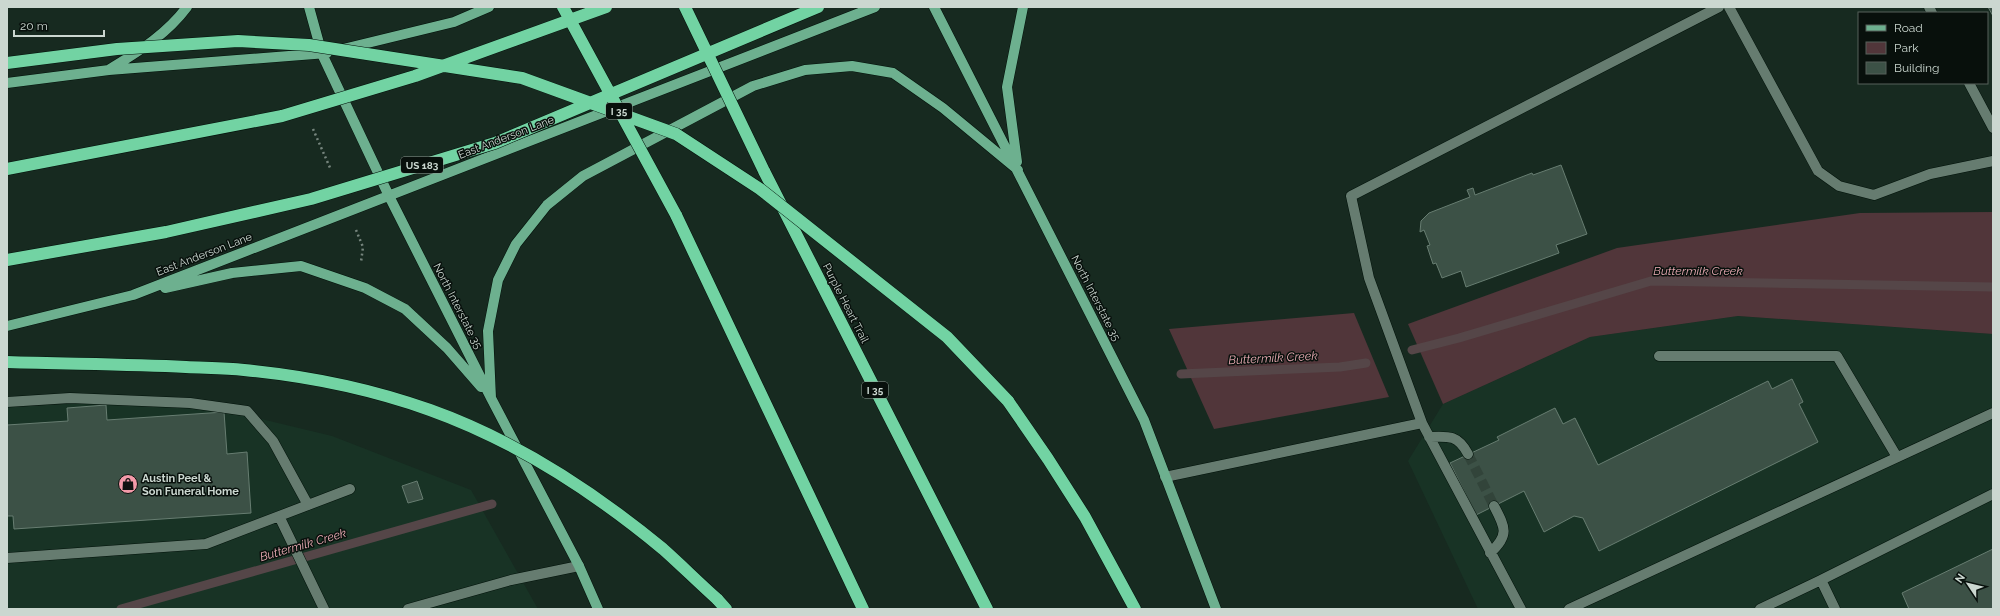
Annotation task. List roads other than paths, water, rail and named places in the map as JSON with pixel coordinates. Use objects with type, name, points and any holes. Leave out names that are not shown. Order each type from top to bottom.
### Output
[{"type":"highway","name":"I 35","points":[[562,7],[676,215],[863,609]]},
{"type":"highway","points":[[7,169],[282,116],[415,76],[606,7]]},
{"type":"highway","name":"Purple Heart Trail","points":[[685,7],[764,171],[986,609]]},
{"type":"highway","name":"US 183","points":[[7,260],[166,232],[311,199],[494,143],[818,7]]},
{"type":"highway","points":[[7,63],[117,49],[238,41],[309,46],[522,78],[676,134],[760,189],[947,337],[1008,401],[1048,459],[1085,517],[1135,609]]},
{"type":"highway","points":[[7,362],[146,365],[244,370],[341,385],[386,396],[430,410],[471,426],[564,477],[663,549],[726,609]]},
{"type":"main road","points":[[109,70],[152,43],[176,22],[187,7]]},
{"type":"main road","name":"North Interstate 35","points":[[309,7],[322,54],[389,196],[490,398],[579,566],[598,609]]},
{"type":"main road","points":[[7,83],[109,70],[322,54],[454,22],[489,7]]},
{"type":"main road","name":"East Anderson Lane","points":[[7,326],[133,295],[875,7]]},
{"type":"main road","name":"North Interstate 35","points":[[934,7],[1144,420],[1216,609]]},
{"type":"main road","points":[[1018,170],[1007,87],[1023,7]]},
{"type":"main road","points":[[490,398],[488,331],[498,280],[516,244],[546,205],[583,176],[753,86],[805,70],[852,66],[893,73],[943,108],[1018,170]]},
{"type":"main road","points":[[133,295],[232,273],[301,266],[365,288],[405,309],[446,348],[490,398]]},
{"type":"lane","points":[[1521,609],[1422,423],[1370,278],[1351,196],[1719,7]]},
{"type":"lane","points":[[1729,7],[1818,171],[1839,186],[1874,195],[1930,174],[1993,161]]},
{"type":"lane","points":[[1970,84],[1993,128]]},
{"type":"lane","points":[[1659,356],[1837,356],[1898,457]]},
{"type":"lane","points":[[7,402],[70,398],[190,403],[247,411],[273,441],[308,505]]},
{"type":"lane","points":[[1569,609],[1993,413]]},
{"type":"lane","points":[[1165,476],[1422,423]]},
{"type":"lane","points":[[1429,437],[1450,436],[1463,444],[1468,454]]},
{"type":"lane","points":[[7,558],[206,544],[350,489]]},
{"type":"lane","points":[[1760,609],[1993,494]]},
{"type":"lane","points":[[1490,553],[1500,544],[1504,526],[1494,506]]},
{"type":"lane","points":[[279,516],[324,609]]},
{"type":"lane","points":[[408,609],[511,580],[579,566]]},
{"type":"lane","points":[[1821,580],[1835,609]]},
{"type":"waterway","name":"Buttermilk Creek","points":[[1412,350],[1459,338],[1651,281],[1993,287]]},
{"type":"waterway","name":"Buttermilk Creek","points":[[1181,374],[1340,367],[1366,363]]},
{"type":"waterway","name":"Buttermilk Creek","points":[[121,609],[492,504]]},
{"type":"tunnel","points":[[1468,454],[1494,506]]},
{"type":"place","name":"Austin Peel & Son Funeral Home","points":[[128,484]]}]
